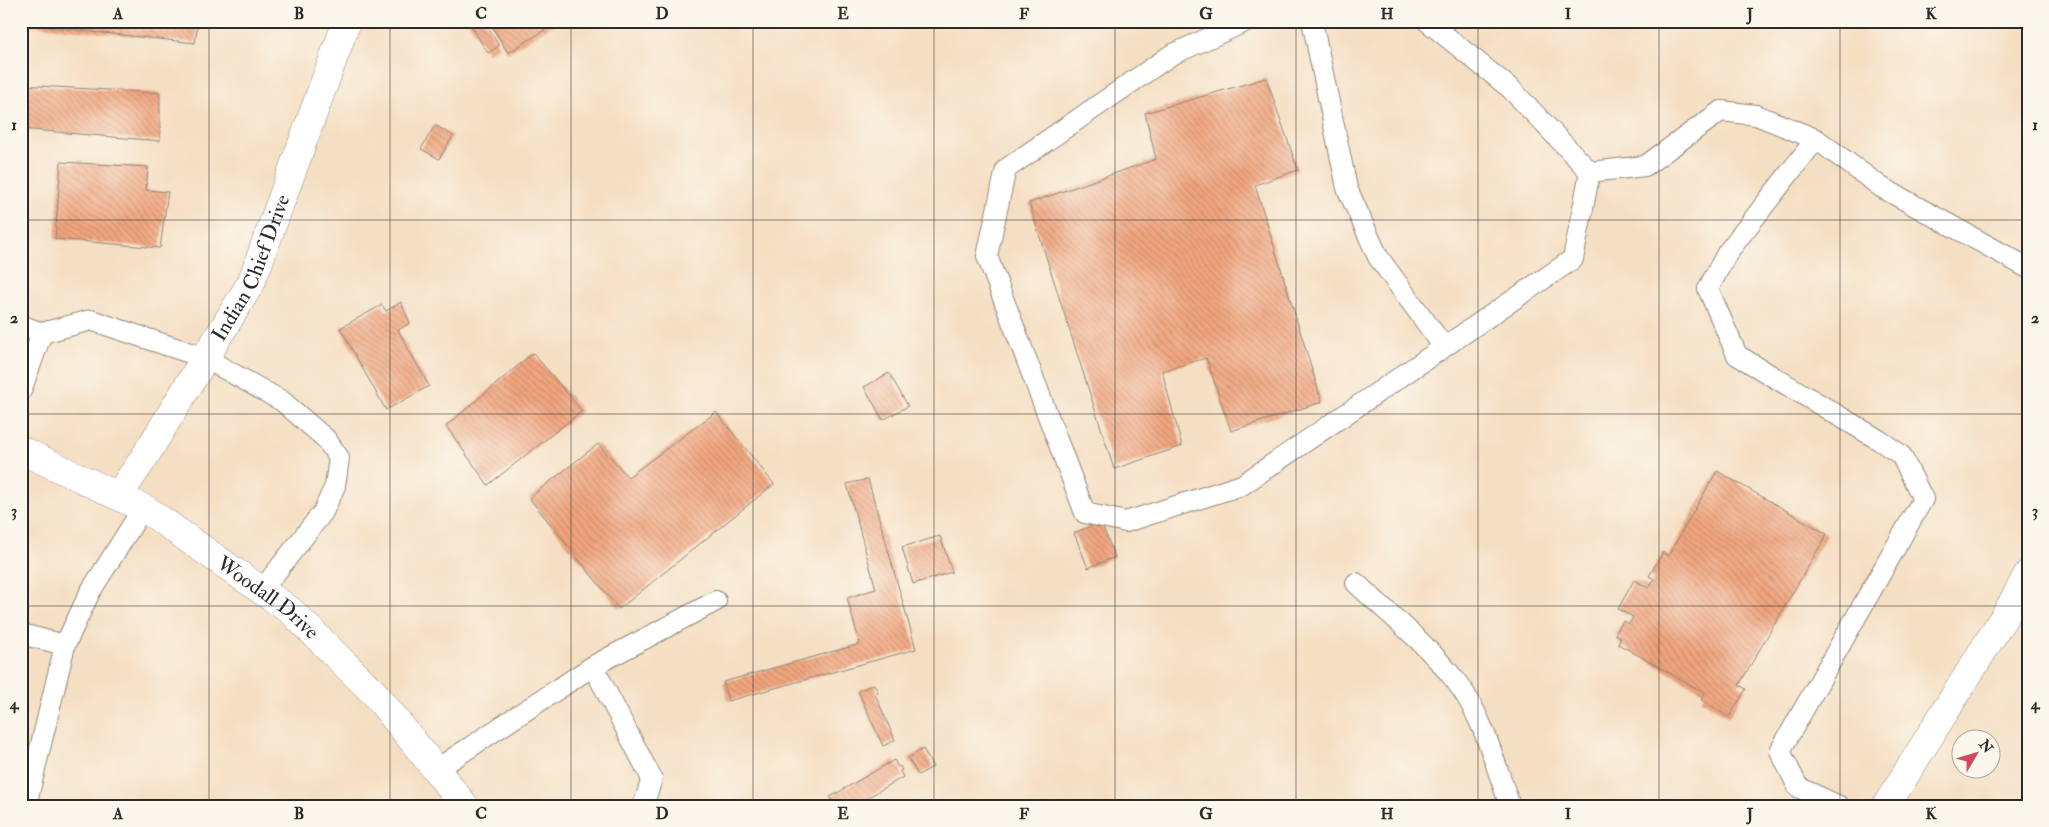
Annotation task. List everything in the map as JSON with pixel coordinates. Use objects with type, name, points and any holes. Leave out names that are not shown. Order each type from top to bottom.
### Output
[{"type":"street","name":"Indian Chief Drive","points":[[118,496],[142,461],[251,282],[347,21]]},
{"type":"street","name":"Woodall Drive","points":[[21,450],[143,508],[291,612],[375,694],[465,806]]},
{"type":"street","points":[[1886,806],[2026,582]]},
{"type":"lane","points":[[1247,21],[1171,55],[1006,169],[987,256],[1085,513],[1126,522],[1242,485],[1573,259],[1590,172]]},
{"type":"lane","points":[[1312,21],[1347,188],[1378,257],[1444,347]]},
{"type":"lane","points":[[1428,21],[1511,89],[1590,172]]},
{"type":"lane","points":[[1590,172],[1645,166],[1721,111],[1756,116],[1816,139],[1881,187],[2028,268]]},
{"type":"lane","points":[[1816,139],[1727,253],[1708,289],[1737,355],[1901,455],[1923,499],[1780,751],[1798,787],[1839,806]]},
{"type":"lane","points":[[21,325],[42,333],[91,320],[205,358],[282,401],[326,439],[339,458],[335,486],[323,512],[262,590]]},
{"type":"lane","points":[[21,391],[42,333]]},
{"type":"lane","points":[[26,806],[65,645],[90,592],[143,508]]},
{"type":"lane","points":[[1356,583],[1456,680],[1476,714],[1510,806]]},
{"type":"lane","points":[[437,769],[593,666],[716,601]]},
{"type":"lane","points":[[21,634],[65,645]]},
{"type":"lane","points":[[593,666],[652,780],[643,806]]},
{"type":"building","points":[[21,21],[198,21],[195,43],[21,24]]},
{"type":"building","points":[[484,21],[499,46],[488,53],[469,23]]},
{"type":"building","points":[[489,21],[559,21],[508,53]]},
{"type":"building","points":[[1266,78],[1298,170],[1255,185],[1322,402],[1231,431],[1206,358],[1162,371],[1182,446],[1114,469],[1029,203],[1156,159],[1145,113]]},
{"type":"building","points":[[21,85],[160,93],[160,141],[21,129]]},
{"type":"building","points":[[435,125],[453,136],[439,159],[421,149]]},
{"type":"building","points":[[61,162],[148,167],[146,190],[168,192],[160,248],[55,239]]},
{"type":"building","points":[[401,302],[410,323],[398,330],[429,386],[386,410],[340,328],[382,305],[386,311]]},
{"type":"building","points":[[533,353],[582,411],[488,485],[446,426]]},
{"type":"building","points":[[889,373],[908,406],[883,420],[864,387]]},
{"type":"building","points":[[716,412],[774,484],[619,609],[529,498],[598,444],[628,477]]},
{"type":"building","points":[[1717,471],[1827,534],[1739,685],[1746,689],[1729,717],[1701,700],[1705,693],[1618,644],[1621,638],[1615,634],[1623,621],[1629,624],[1633,617],[1618,609],[1634,580],[1649,588],[1654,579],[1649,576],[1663,552],[1668,556]]},
{"type":"building","points":[[868,479],[916,649],[728,701],[723,682],[860,644],[847,598],[876,589],[847,484]]},
{"type":"building","points":[[1101,522],[1115,557],[1088,568],[1074,533]]},
{"type":"building","points":[[940,536],[952,572],[913,584],[902,547]]},
{"type":"building","points":[[874,684],[878,692],[875,694],[895,740],[883,746],[858,691]]},
{"type":"building","points":[[923,749],[933,767],[918,775],[908,758]]},
{"type":"building","points":[[894,760],[898,767],[900,766],[903,777],[853,806],[835,806],[830,797]]}]
